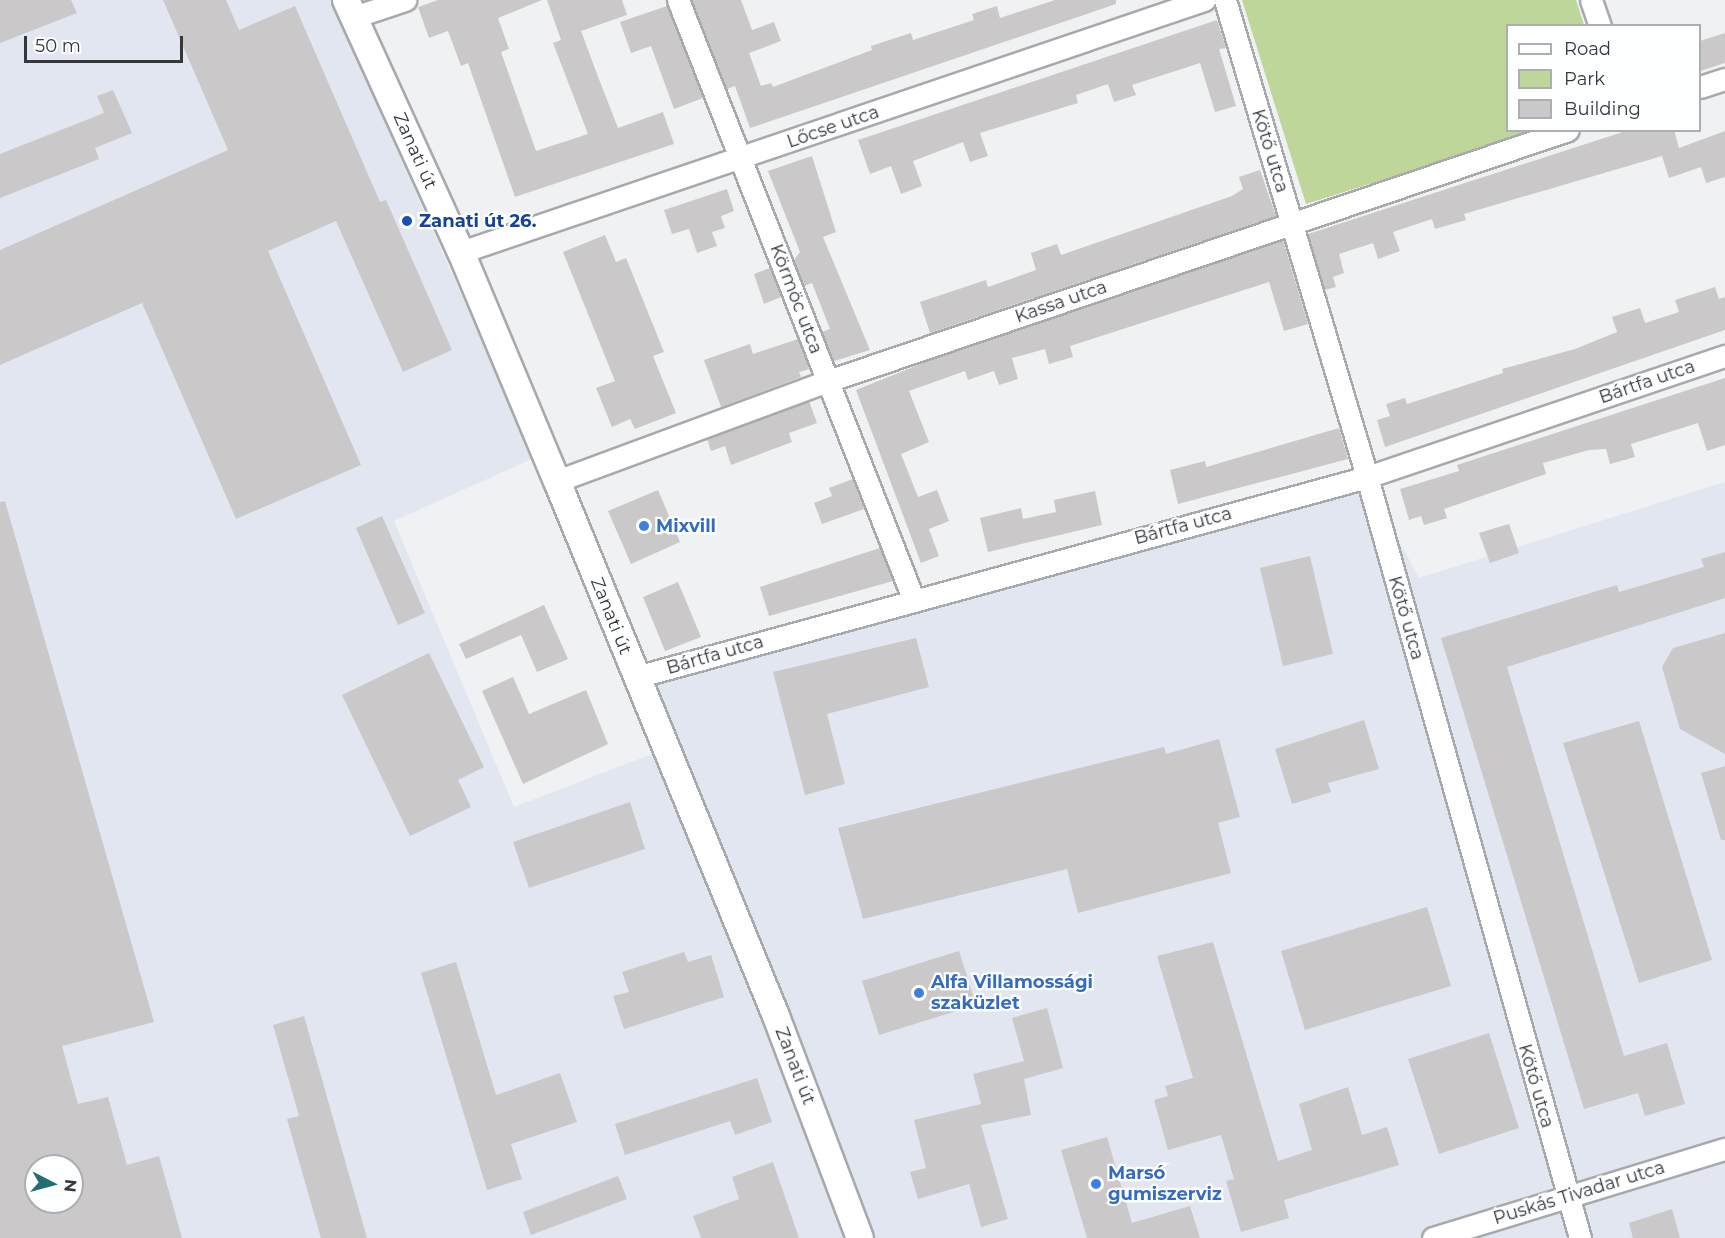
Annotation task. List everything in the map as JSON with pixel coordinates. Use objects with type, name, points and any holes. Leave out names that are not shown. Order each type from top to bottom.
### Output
[{"type":"street","points":[[350,9],[405,0]]},
{"type":"street","name":"Körmöc utca","points":[[678,0],[913,598]]},
{"type":"street","name":"Lőcse utca","points":[[461,252],[741,159],[1204,0]]},
{"type":"street","name":"Kötő utca","points":[[1225,0],[1367,477],[1566,1195],[1580,1238]]},
{"type":"street","points":[[1591,0],[1599,24]]},
{"type":"street","name":"Zanati út","points":[[350,9],[461,252],[776,1016],[860,1238]]},
{"type":"street","points":[[1701,87],[1725,79]]},
{"type":"street","name":"Kassa utca","points":[[556,481],[828,381],[1562,132]]},
{"type":"street","name":"Bártfa utca","points":[[636,677],[913,598],[1367,477],[1725,356]]},
{"type":"street","name":"Puskás Tivadar utca","points":[[1432,1238],[1566,1195],[1725,1149]]},
{"type":"shaded area","points":[[0,0],[330,0],[534,458],[394,521],[514,807],[660,751],[635,685],[1367,481],[1419,578],[1725,482],[1725,1238],[0,1238]]},
{"type":"green space","points":[[1242,0],[1576,0],[1584,24],[1506,24],[1506,132],[1534,132],[1306,204]]},
{"type":"building","points":[[0,0],[71,0],[77,13],[0,43]]},
{"type":"building","points":[[163,0],[226,0],[239,30],[295,6],[380,202],[386,200],[452,350],[403,372],[336,221],[268,251],[361,465],[236,519],[142,303],[0,365],[0,250],[228,150]]},
{"type":"building","points":[[438,0],[542,0],[498,18],[509,49],[501,52],[536,151],[588,134],[553,43],[561,40],[547,0],[622,0],[627,15],[581,31],[618,128],[663,112],[674,144],[515,197],[468,63],[461,66],[448,31],[429,38],[418,7]]},
{"type":"building","points":[[692,0],[741,0],[752,30],[774,22],[781,41],[749,53],[761,86],[771,83],[773,87],[872,50],[871,46],[911,33],[913,40],[974,20],[972,14],[997,6],[1000,18],[1055,0],[1116,0],[1116,4],[750,128],[735,86],[727,89]]},
{"type":"building","points":[[667,6],[703,98],[674,109],[651,46],[631,53],[620,22]]},
{"type":"building","points":[[1217,20],[1226,48],[1219,49],[1236,106],[1215,112],[1200,63],[1132,85],[1136,95],[1114,102],[1108,84],[1076,95],[1078,103],[980,133],[988,156],[970,162],[963,142],[913,161],[922,186],[901,194],[891,166],[870,174],[858,140]]},
{"type":"building","points":[[1725,33],[1725,63],[1701,71],[1701,41]]},
{"type":"building","points":[[113,90],[132,133],[95,148],[99,159],[0,198],[0,154],[104,113],[97,96]]},
{"type":"building","points":[[1725,131],[1725,177],[1706,183],[1701,167],[1669,178],[1662,156],[1464,214],[1466,220],[1435,229],[1432,219],[1393,232],[1400,251],[1378,259],[1373,243],[1339,254],[1344,273],[1333,277],[1336,287],[1325,290],[1308,234],[1623,132],[1675,132],[1679,148]]},
{"type":"building","points":[[812,156],[836,232],[823,237],[870,350],[834,361],[822,332],[830,329],[812,283],[804,286],[794,260],[800,252],[768,171]]},
{"type":"building","points":[[1260,170],[1276,216],[930,333],[920,302],[986,280],[988,287],[1036,270],[1031,253],[1057,244],[1061,255],[1232,196],[1243,189],[1239,177]]},
{"type":"building","points":[[727,189],[734,211],[721,216],[725,228],[712,232],[717,246],[697,253],[689,229],[672,234],[664,210]]},
{"type":"building","points":[[605,235],[616,262],[626,258],[664,352],[653,356],[676,413],[635,429],[630,419],[612,427],[596,388],[615,381],[563,252]]},
{"type":"building","points":[[1283,240],[1308,324],[1284,331],[1269,282],[1070,346],[1073,357],[1049,364],[1045,349],[1012,358],[1018,379],[999,385],[994,371],[968,380],[965,371],[909,391],[929,442],[901,454],[918,497],[937,490],[949,521],[929,529],[939,556],[921,563],[856,390],[938,357]]},
{"type":"building","points":[[770,268],[781,297],[764,304],[754,274]]},
{"type":"building","points":[[1715,287],[1719,299],[1725,297],[1725,330],[1385,447],[1377,420],[1390,416],[1386,404],[1405,398],[1407,404],[1503,373],[1502,369],[1575,349],[1617,332],[1612,317],[1640,308],[1645,323],[1679,312],[1675,300]]},
{"type":"building","points":[[798,339],[809,369],[799,372],[801,377],[721,407],[704,360],[750,344],[753,354]]},
{"type":"building","points":[[1725,378],[1725,445],[1707,451],[1698,423],[1631,444],[1635,457],[1610,464],[1606,449],[1589,450],[1543,463],[1546,474],[1444,509],[1447,518],[1424,525],[1421,516],[1409,520],[1400,489],[1459,471],[1457,465]]},
{"type":"building","points":[[809,401],[817,423],[789,433],[792,442],[731,465],[725,446],[711,451],[707,439]]},
{"type":"building","points":[[1339,428],[1348,459],[1178,504],[1170,470],[1205,461],[1206,467]]},
{"type":"building","points":[[853,479],[864,509],[822,524],[814,503],[832,496],[829,488]]},
{"type":"building","name":"Mixvill","points":[[658,490],[680,542],[631,564],[608,511]]},
{"type":"building","points":[[1095,491],[1102,525],[988,552],[980,518],[1021,508],[1023,519],[1056,512],[1054,500]]},
{"type":"building","points":[[5,501],[154,1022],[62,1046],[78,1104],[108,1097],[127,1165],[159,1156],[182,1238],[0,1238],[0,502]]},
{"type":"building","points":[[382,516],[425,613],[398,625],[356,528]]},
{"type":"building","points":[[1509,524],[1519,553],[1490,563],[1479,533]]},
{"type":"building","points":[[880,548],[893,581],[769,616],[760,587]]},
{"type":"building","points":[[1725,552],[1725,598],[1507,667],[1624,1056],[1667,1043],[1685,1104],[1645,1116],[1638,1093],[1584,1109],[1441,638],[1617,585],[1619,592],[1704,567],[1701,559]]},
{"type":"building","points":[[1310,556],[1333,654],[1283,666],[1260,568]]},
{"type":"building","points":[[678,582],[701,637],[665,651],[643,597]]},
{"type":"building","points":[[544,605],[568,659],[537,672],[521,635],[466,659],[459,644]]},
{"type":"building","points":[[1725,633],[1725,754],[1680,729],[1662,667],[1673,648]]},
{"type":"building","points":[[916,638],[929,687],[827,714],[845,784],[805,795],[773,672]]},
{"type":"building","points":[[429,653],[484,767],[458,780],[471,807],[410,836],[342,695]]},
{"type":"building","points":[[513,677],[529,714],[586,690],[608,744],[523,784],[482,691]]},
{"type":"building","points":[[1364,720],[1379,769],[1328,783],[1331,792],[1292,804],[1275,749]]},
{"type":"building","points":[[1639,721],[1712,960],[1639,983],[1563,743]]},
{"type":"building","points":[[1219,739],[1240,817],[1218,823],[1231,873],[1078,913],[1067,869],[863,919],[838,828],[1164,747],[1166,754]]},
{"type":"building","points":[[1725,766],[1725,840],[1721,840],[1701,773]]},
{"type":"building","points":[[630,802],[645,849],[529,888],[513,842]]},
{"type":"building","points":[[1427,907],[1451,986],[1305,1030],[1281,951]]},
{"type":"building","points":[[1213,942],[1278,1161],[1312,1150],[1299,1104],[1348,1087],[1362,1135],[1387,1127],[1399,1165],[1284,1200],[1289,1218],[1241,1232],[1226,1181],[1234,1179],[1221,1135],[1168,1150],[1154,1100],[1168,1096],[1165,1086],[1193,1078],[1157,956]]},
{"type":"building","name":"Alfa Villamossági szaküzlet","points":[[959,951],[976,1005],[879,1035],[862,981]]},
{"type":"building","points":[[684,952],[688,962],[711,955],[724,997],[624,1029],[613,996],[629,992],[622,972]]},
{"type":"building","points":[[456,962],[496,1095],[560,1073],[577,1122],[511,1144],[522,1179],[487,1190],[421,973]]},
{"type":"building","points":[[1047,1008],[1063,1068],[1024,1079],[1031,1115],[981,1125],[1008,1219],[981,1227],[969,1184],[918,1199],[910,1172],[926,1168],[914,1120],[981,1104],[973,1074],[1024,1061],[1012,1018]]},
{"type":"building","points":[[304,1016],[367,1238],[321,1238],[287,1119],[299,1116],[273,1025]]},
{"type":"building","points":[[1489,1033],[1519,1128],[1439,1154],[1408,1059]]},
{"type":"building","points":[[757,1078],[772,1122],[735,1135],[730,1121],[625,1155],[615,1124]]},
{"type":"building","name":"Marsó gumiszerviz","points":[[1107,1137],[1132,1223],[1190,1206],[1200,1238],[1087,1238],[1061,1150]]},
{"type":"building","points":[[773,1162],[799,1238],[701,1238],[693,1216],[739,1199],[732,1177]]},
{"type":"building","points":[[618,1176],[627,1199],[531,1235],[523,1212]]},
{"type":"building","points":[[1672,1209],[1680,1238],[1633,1238],[1629,1223]]},
{"type":"place","name":"Zanati út 26.","points":[[407,221]]},
{"type":"place","name":"Mixvill","points":[[644,526]]},
{"type":"place","name":"Alfa Villamossági szaküzlet","points":[[919,993]]},
{"type":"place","name":"Marsó gumiszerviz","points":[[1096,1184]]}]
